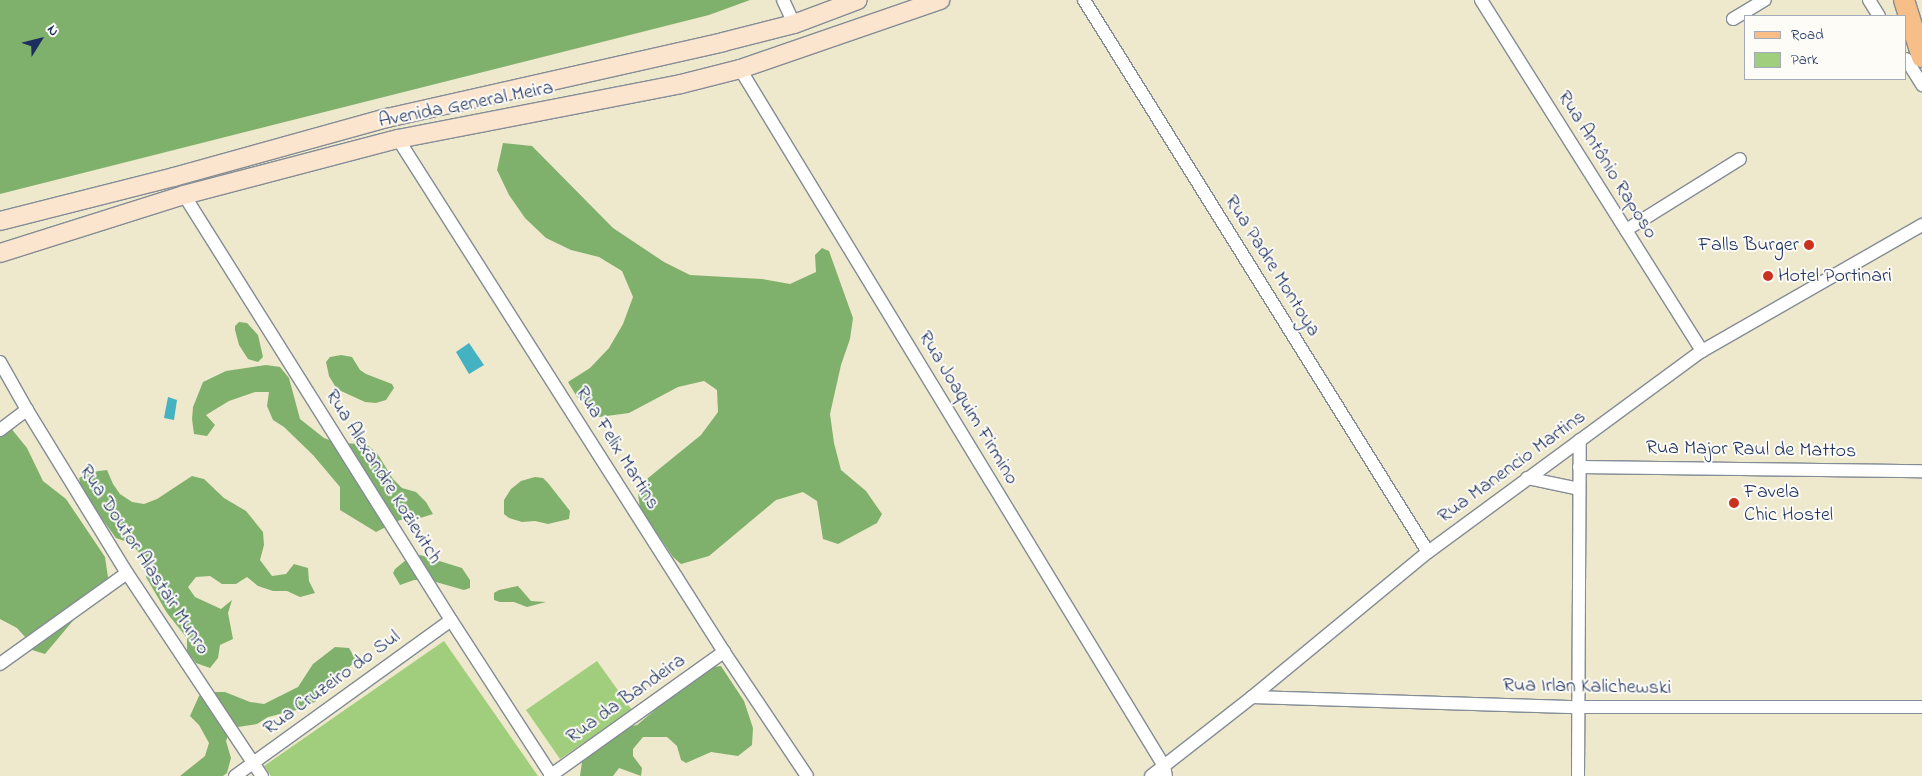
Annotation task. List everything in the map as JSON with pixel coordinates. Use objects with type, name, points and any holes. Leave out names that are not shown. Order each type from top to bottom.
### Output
[{"type":"main road","name":"Avenida General Meira","points":[[0,221],[174,177],[387,118],[723,42],[794,24],[858,0]]},
{"type":"main road","name":"Avenida General Meira","points":[[0,253],[184,195],[398,139],[682,84],[740,69],[940,0]]},
{"type":"main road","points":[[1904,0],[1922,57]]},
{"type":"street","points":[[783,0],[794,24]]},
{"type":"street","name":"Rua Padre Montoya","points":[[1084,0],[1428,552]]},
{"type":"street","name":"Rua Antônio Raposo","points":[[1480,0],[1702,351]]},
{"type":"street","points":[[1733,20],[1765,0]]},
{"type":"street","points":[[1869,0],[1878,15]]},
{"type":"street","points":[[1907,61],[1922,85]]},
{"type":"street","name":"Rua Joaquim Firmino","points":[[740,69],[1165,771]]},
{"type":"street","name":"Rua Felix Martins","points":[[398,139],[724,652],[807,776]]},
{"type":"street","points":[[1626,230],[1740,159]]},
{"type":"street","name":"Rua Alexandre Kozievitch","points":[[184,195],[450,620],[551,776]]},
{"type":"street","name":"Rua Manencio Martins","points":[[1151,776],[1165,771],[1428,552],[1702,351],[1922,225]]},
{"type":"street","name":"Rua Doutor Alastair Munro","points":[[0,362],[27,410],[127,572],[262,776]]},
{"type":"street","points":[[0,430],[27,410]]},
{"type":"street","points":[[1578,776],[1580,440]]},
{"type":"street","name":"Rua Major Raul de Mattos","points":[[1579,467],[1922,470]]},
{"type":"street","points":[[1527,478],[1579,489]]},
{"type":"street","points":[[0,664],[127,572]]},
{"type":"street","name":"Rua Cruzeiro do Sul","points":[[235,776],[450,620]]},
{"type":"street","name":"Rua da Bandeira","points":[[551,776],[724,652]]},
{"type":"street","name":"Rua Irlan Kalichewski","points":[[1252,697],[1577,708],[1922,707]]},
{"type":"green space","points":[[0,0],[750,0],[709,15],[0,194]]},
{"type":"green space","points":[[503,143],[532,146],[613,228],[664,262],[690,275],[762,279],[790,284],[816,272],[815,255],[822,248],[829,251],[853,318],[850,339],[841,365],[830,414],[834,443],[841,470],[866,491],[882,514],[877,523],[838,544],[823,539],[817,501],[803,492],[776,500],[709,556],[681,564],[673,557],[640,508],[637,487],[701,435],[718,412],[717,390],[704,381],[678,387],[629,413],[599,417],[577,397],[568,382],[590,368],[609,348],[623,324],[633,297],[622,271],[599,257],[571,250],[546,238],[525,218],[509,195],[497,170]]},
{"type":"green space","points":[[239,322],[247,323],[258,335],[263,357],[258,362],[248,359],[239,345],[235,326]]},
{"type":"green space","points":[[341,355],[352,357],[360,370],[366,374],[392,384],[394,388],[386,400],[376,403],[365,402],[341,391],[335,386],[329,376],[326,362],[330,357]]},
{"type":"green space","points":[[266,365],[280,367],[289,378],[300,419],[324,438],[337,443],[366,444],[377,453],[393,479],[402,488],[416,492],[426,502],[433,514],[414,520],[400,520],[376,532],[340,510],[340,487],[313,455],[284,427],[273,420],[267,406],[269,392],[255,392],[229,401],[206,415],[215,425],[207,436],[194,434],[193,407],[203,382],[226,371]]},
{"type":"green space","points":[[10,427],[27,448],[43,481],[66,499],[105,557],[109,584],[82,610],[45,654],[32,650],[26,638],[17,628],[0,619],[0,431]]},
{"type":"green space","points":[[107,470],[120,494],[132,502],[144,504],[157,499],[192,476],[204,479],[224,498],[246,511],[263,532],[264,545],[260,560],[272,576],[286,574],[294,564],[308,568],[309,581],[315,593],[300,597],[287,591],[273,591],[258,586],[247,577],[236,584],[222,584],[210,576],[196,577],[188,587],[195,597],[221,609],[232,600],[228,613],[233,639],[220,645],[218,658],[210,668],[196,663],[187,651],[187,638],[167,613],[146,577],[149,563],[130,543],[116,538],[82,492],[79,478],[91,472]]},
{"type":"green space","points":[[535,477],[543,478],[548,483],[570,511],[569,519],[548,524],[535,521],[522,522],[509,518],[504,514],[504,500],[511,489],[521,481]]},
{"type":"green space","points":[[420,555],[462,568],[470,580],[470,588],[464,590],[429,580],[414,580],[400,585],[393,573],[395,569],[406,560]]},
{"type":"green space","points":[[518,586],[531,601],[546,602],[527,607],[514,602],[494,600],[494,593],[499,590]]},
{"type":"green space","points":[[444,641],[538,776],[271,776],[264,766]]},
{"type":"green space","points":[[335,647],[349,648],[356,660],[316,701],[305,708],[268,717],[257,724],[231,728],[226,741],[231,758],[227,773],[223,776],[180,776],[205,756],[209,743],[199,725],[190,716],[199,696],[211,692],[225,692],[250,702],[264,704],[298,687],[313,664]]},
{"type":"green space","points":[[597,661],[632,710],[560,759],[526,710]]},
{"type":"green space","points":[[721,666],[744,701],[753,728],[752,745],[738,756],[711,752],[686,763],[681,760],[677,746],[667,737],[643,737],[633,749],[633,756],[642,768],[641,776],[619,768],[613,776],[580,776],[582,762],[587,752],[623,728],[637,725],[705,668]]},
{"type":"water","points":[[469,343],[484,365],[469,374],[456,352]]},
{"type":"water","points":[[168,397],[177,400],[174,420],[164,418]]},
{"type":"place","name":"Falls Burger","points":[[1809,245]]},
{"type":"place","name":"Hotel Portinari","points":[[1768,276]]},
{"type":"place","name":"Favela Chic Hostel","points":[[1734,503]]}]
